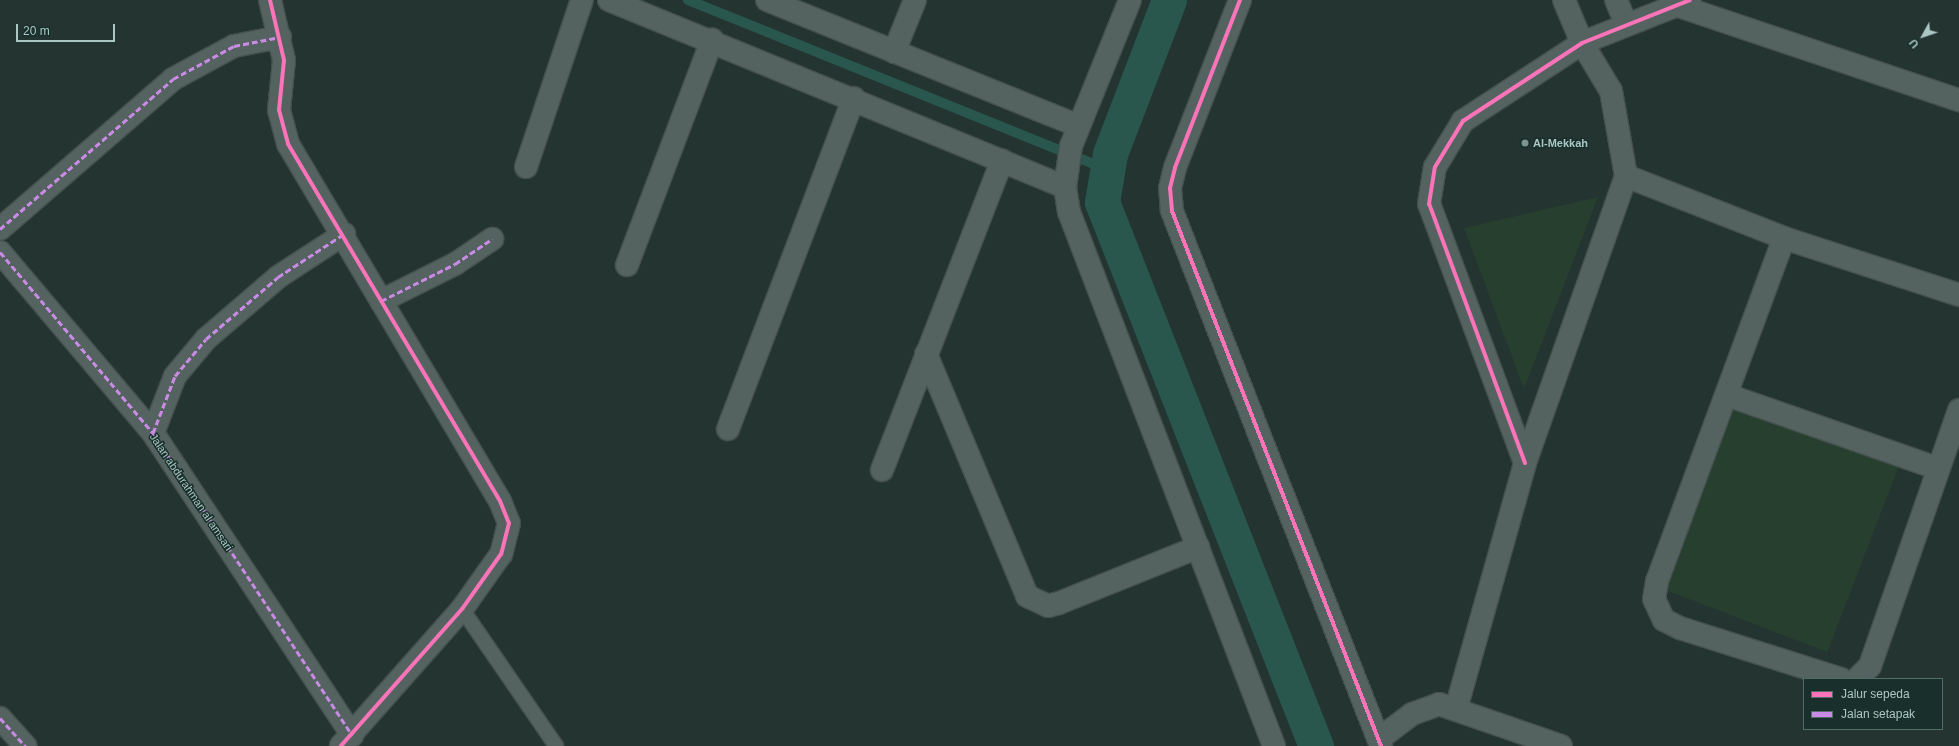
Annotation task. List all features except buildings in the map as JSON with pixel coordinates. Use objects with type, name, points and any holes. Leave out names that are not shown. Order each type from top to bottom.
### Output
[{"type":"street","points":[[270,0],[280,37],[284,60],[279,110],[288,144],[344,234],[500,501],[509,523],[501,554],[462,609],[346,741]]},
{"type":"street","points":[[526,167],[582,0]]},
{"type":"street","points":[[609,0],[854,98],[1065,187]]},
{"type":"street","points":[[767,0],[1079,126]]},
{"type":"street","points":[[894,52],[914,0]]},
{"type":"street","points":[[1130,0],[1079,126],[1066,166],[1065,187],[1069,212],[1274,746]]},
{"type":"street","points":[[1240,0],[1176,168],[1170,188],[1172,211],[1380,743],[1425,707],[1440,704],[1561,746]]},
{"type":"street","points":[[1456,709],[1525,463],[1626,176],[1611,91],[1582,43],[1564,0]]},
{"type":"street","points":[[1616,0],[1626,24]]},
{"type":"street","points":[[1525,463],[1429,204],[1435,166],[1463,121],[1582,43],[1626,24],[1683,3],[1959,100]]},
{"type":"street","points":[[0,229],[173,79],[234,46],[280,37]]},
{"type":"street","points":[[627,265],[712,40]]},
{"type":"street","points":[[728,429],[854,98]]},
{"type":"street","points":[[882,470],[1002,160]]},
{"type":"street","points":[[1626,176],[1784,238],[1959,295]]},
{"type":"street","points":[[153,433],[175,376],[206,339],[278,277],[344,234]]},
{"type":"street","points":[[1784,238],[1728,395],[1657,580],[1656,609],[1664,620],[1680,628],[1838,678]]},
{"type":"street","points":[[382,301],[454,264],[492,239]]},
{"type":"street","name":"Jalan abdurahman al amsari","points":[[0,252],[153,433],[346,741]]},
{"type":"street","points":[[926,354],[1027,596],[1048,606],[1060,603],[1198,547]]},
{"type":"street","points":[[1728,395],[1937,468]]},
{"type":"street","points":[[1858,678],[1870,666],[1937,468],[1959,410]]},
{"type":"street","points":[[0,718],[24,746]]},
{"type":"lane","points":[[462,609],[556,746]]},
{"type":"green space","points":[[1598,197],[1524,389],[1464,228]]},
{"type":"green space","points":[[1727,392],[1902,459],[1827,652],[1653,585]]},
{"type":"waterway","points":[[688,0],[1107,169]]},
{"type":"waterway","points":[[1169,0],[1110,154],[1102,202],[1316,746]]},
{"type":"marked path","points":[[0,229],[173,79],[234,46],[280,37]]},
{"type":"marked path","points":[[153,433],[175,376],[206,339],[278,277],[344,234]]},
{"type":"marked path","points":[[381,301],[455,264],[492,239]]},
{"type":"marked path","points":[[0,252],[153,433],[352,735]]},
{"type":"marked path","points":[[0,718],[25,746]]},
{"type":"cycle path","points":[[270,0],[284,60],[279,110],[288,144],[500,501],[509,523],[501,554],[462,609],[341,746]]},
{"type":"cycle path","points":[[1240,0],[1175,168],[1170,188],[1172,211],[1381,746]]},
{"type":"cycle path","points":[[1525,463],[1429,204],[1435,167],[1463,121],[1582,43],[1690,0]]},
{"type":"place","name":"Al-Mekkah","points":[[1525,143]]}]
